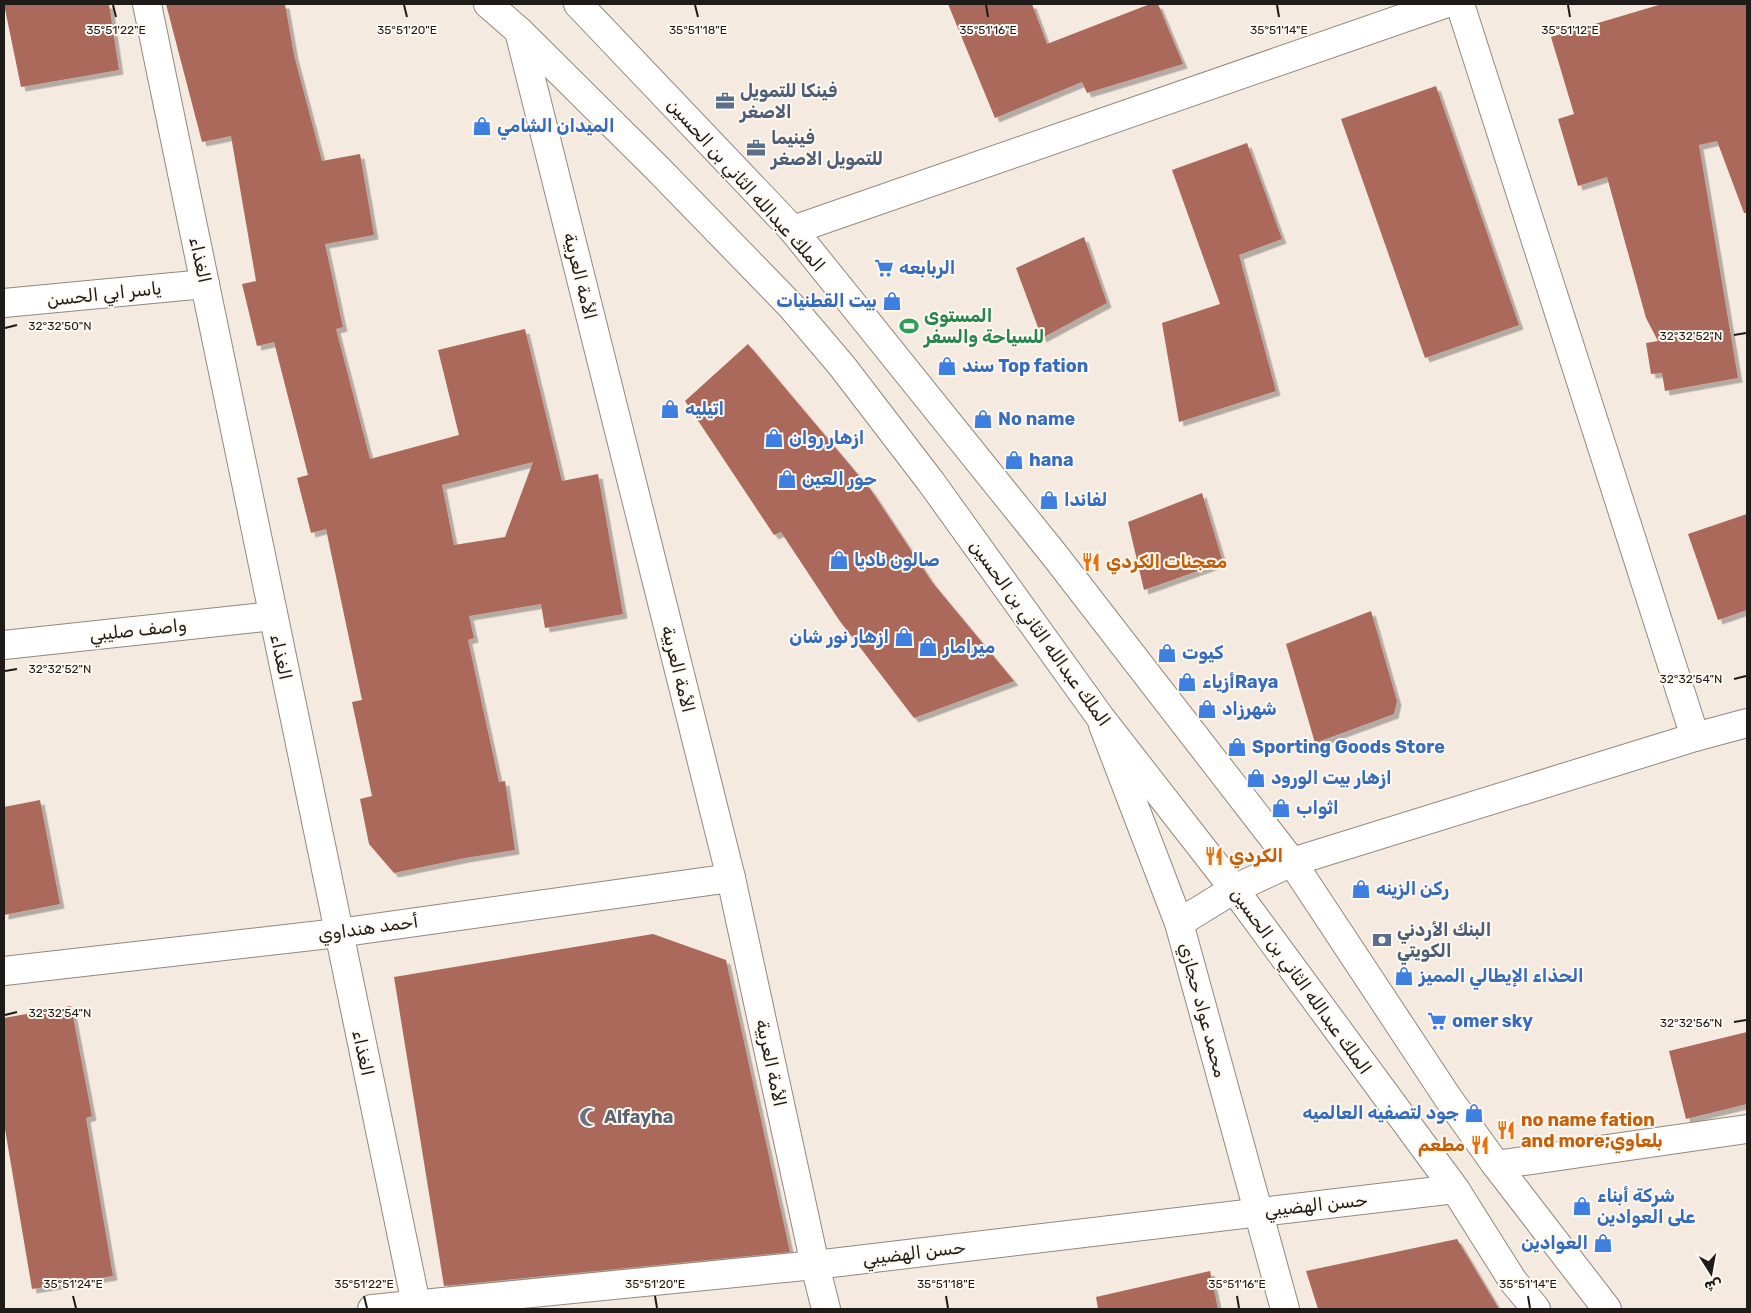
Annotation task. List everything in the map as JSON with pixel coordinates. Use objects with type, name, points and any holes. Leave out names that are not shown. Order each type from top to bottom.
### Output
[{"type":"street","name":"الغذاء","points":[[148,4],[416,1307]]},
{"type":"street","name":"الملك عبدالله الثاني بن الحسين","points":[[488,4],[519,31],[658,168],[791,306],[842,366],[931,482],[1100,717],[1234,890],[1455,1189],[1514,1281],[1536,1309]]},
{"type":"street","name":"الملك عبدالله الثاني بن الحسين","points":[[578,4],[793,230],[1056,557],[1292,862],[1448,1098],[1607,1309]]},
{"type":"street","points":[[793,230],[1444,4]]},
{"type":"street","points":[[1460,4],[1695,737]]},
{"type":"street","name":"الأمة العربية","points":[[519,31],[731,878],[826,1309]]},
{"type":"street","name":"ياسر ابي الحسن","points":[[4,304],[205,284]]},
{"type":"street","name":"واصف صليبي","points":[[4,645],[273,616]]},
{"type":"street","name":"محمد عواد حجازي","points":[[1100,717],[1179,923],[1285,1309]]},
{"type":"street","points":[[1179,923],[1234,890],[1292,862],[1695,737],[1747,723]]},
{"type":"street","name":"أحمد هنداوي","points":[[4,971],[338,933],[731,878]]},
{"type":"street","points":[[1496,1164],[1747,1129]]},
{"type":"street","name":"حسن الهضيبي","points":[[372,1309],[416,1307],[815,1265],[1455,1189]]},
{"type":"street","points":[[1514,1281],[1522,1309]]},
{"type":"building","points":[[4,4],[109,4],[119,70],[21,87]]},
{"type":"building","points":[[166,4],[285,4],[294,55],[322,161],[360,154],[374,235],[325,244],[343,327],[336,329],[370,459],[459,435],[438,350],[525,329],[562,481],[598,474],[623,614],[545,628],[541,604],[469,616],[474,638],[468,640],[499,782],[505,781],[515,850],[394,873],[369,844],[360,799],[372,796],[352,702],[362,700],[326,529],[311,533],[297,478],[308,475],[274,342],[257,346],[242,284],[256,281],[231,136],[202,142]],"holes":[[[533,462],[505,537],[454,545],[442,485]]]},
{"type":"building","points":[[948,4],[1032,4],[1047,44],[1150,4],[1158,4],[1183,64],[1087,93],[1082,82],[995,118]]},
{"type":"building","points":[[1662,4],[1747,4],[1747,213],[1744,213],[1717,141],[1699,145],[1738,378],[1665,391],[1662,373],[1651,374],[1646,343],[1658,341],[1646,318],[1607,177],[1578,186],[1558,119],[1574,114],[1551,37]]},
{"type":"building","points":[[1436,86],[1519,325],[1425,358],[1341,119]]},
{"type":"building","points":[[1247,143],[1282,239],[1239,255],[1276,391],[1179,422],[1162,323],[1220,304],[1172,170]]},
{"type":"building","points":[[1084,237],[1107,303],[1042,338],[1016,268]]},
{"type":"building","points":[[748,344],[871,490],[932,582],[1014,681],[914,718],[839,620],[781,532],[774,535],[685,401]]},
{"type":"building","points":[[1202,493],[1223,562],[1144,590],[1128,522]]},
{"type":"building","points":[[1747,514],[1747,610],[1718,620],[1688,534]]},
{"type":"building","points":[[1371,611],[1397,701],[1394,714],[1315,743],[1286,644]]},
{"type":"building","points":[[40,800],[60,904],[4,915],[4,807]]},
{"type":"building","name":"Alfayha","points":[[653,934],[726,960],[790,1252],[444,1286],[394,977]]},
{"type":"building","points":[[71,1006],[92,1116],[86,1118],[113,1276],[32,1289],[4,1123],[4,1018]]},
{"type":"building","points":[[1747,1032],[1747,1104],[1686,1119],[1669,1051]]},
{"type":"building","points":[[1457,1239],[1499,1309],[1318,1309],[1306,1271]]},
{"type":"building","points":[[1210,1271],[1218,1309],[1098,1309],[1096,1297]]},
{"type":"place","name":"فينكا للتمويل الاصغر","points":[[725,101]]},
{"type":"place","name":"الميدان الشامي","points":[[482,126]]},
{"type":"place","name":"فينيما للتمويل الاصغر","points":[[756,148]]},
{"type":"place","name":"الربابعه","points":[[884,268]]},
{"type":"place","name":"بيت القطنيات","points":[[892,301]]},
{"type":"place","name":"المستوى للسياحة والسفر","points":[[909,326]]},
{"type":"place","name":"سند Top fation","points":[[947,366]]},
{"type":"place","name":"اتيليه","points":[[670,409]]},
{"type":"place","name":"No name","points":[[983,419]]},
{"type":"place","name":"ازهار روان","points":[[774,438]]},
{"type":"place","name":"hana","points":[[1014,460]]},
{"type":"place","name":"حور العين","points":[[787,479]]},
{"type":"place","name":"لفاندا","points":[[1049,500]]},
{"type":"place","name":"صالون ناديا","points":[[839,560]]},
{"type":"place","name":"معجنات الكردي","points":[[1091,562]]},
{"type":"place","name":"ازهار نور شان","points":[[904,637]]},
{"type":"place","name":"ميرامار","points":[[928,647]]},
{"type":"place","name":"كيوت","points":[[1167,653]]},
{"type":"place","name":"أزياءRaya","points":[[1187,682]]},
{"type":"place","name":"شهرزاد","points":[[1207,709]]},
{"type":"place","name":"Sporting Goods Store","points":[[1237,747]]},
{"type":"place","name":"ازهار بيت الورود","points":[[1256,778]]},
{"type":"place","name":"اثواب","points":[[1281,808]]},
{"type":"place","name":"الكردي","points":[[1214,856]]},
{"type":"place","name":"ركن الزينه","points":[[1361,889]]},
{"type":"place","name":"البنك الأردني الكويتي","points":[[1382,940]]},
{"type":"place","name":"الحذاء الإيطالي المميز","points":[[1404,976]]},
{"type":"place","name":"omer sky","points":[[1437,1021]]},
{"type":"place","name":"جود لتصفيه العالميه","points":[[1474,1113]]},
{"type":"place","name":"Alfayha","points":[[589,1117]]},
{"type":"place","name":"no name fation and more;بلعاوي","points":[[1506,1130]]},
{"type":"place","name":"مطعم","points":[[1480,1145]]},
{"type":"place","name":"شركة أبناء على العوادين","points":[[1582,1206]]},
{"type":"place","name":"العوادين","points":[[1603,1243]]}]
